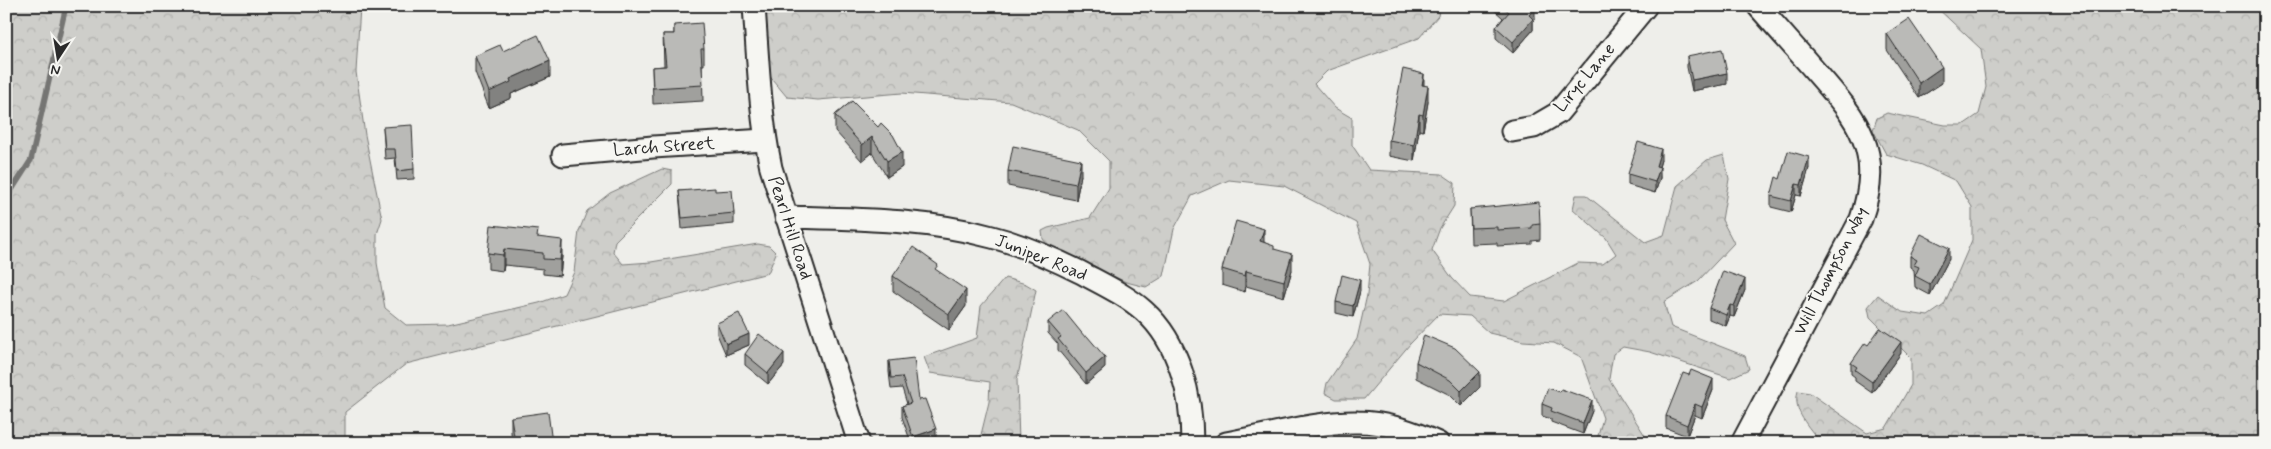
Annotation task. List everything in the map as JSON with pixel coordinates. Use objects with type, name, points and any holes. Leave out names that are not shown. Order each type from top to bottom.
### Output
[{"type":"street","name":"Pearl Hill Road","points":[[754,6],[765,140],[786,217],[830,346],[860,443]]},
{"type":"street","name":"Liryc Lane","points":[[1512,132],[1534,127],[1558,113],[1646,6]]},
{"type":"street","name":"Will Thompson Way","points":[[1742,443],[1861,219],[1867,201],[1871,176],[1867,148],[1860,127],[1845,104],[1758,6]]},
{"type":"street","name":"Larch Street","points":[[564,155],[765,140]]},
{"type":"street","name":"Juniper Road","points":[[786,217],[892,220],[959,230],[1022,246],[1051,258],[1108,287],[1146,312],[1171,347],[1178,362],[1186,392],[1192,428],[1192,443]]},
{"type":"street","points":[[1226,443],[1334,423],[1358,422],[1390,426],[1438,443]]},
{"type":"green space","points":[[6,6],[360,6],[356,72],[365,135],[382,219],[377,234],[377,263],[385,308],[406,325],[448,324],[539,303],[564,294],[574,272],[579,231],[587,211],[610,193],[662,169],[672,171],[672,184],[615,241],[613,252],[623,264],[651,262],[758,244],[769,246],[776,253],[768,273],[406,364],[345,412],[345,443],[6,443]]},
{"type":"green space","points":[[769,6],[924,6],[939,9],[954,6],[1440,6],[1438,16],[1419,38],[1327,71],[1314,84],[1335,108],[1352,118],[1352,145],[1369,170],[1442,174],[1455,183],[1454,206],[1440,228],[1432,250],[1452,278],[1470,297],[1504,301],[1578,263],[1603,264],[1616,254],[1606,238],[1573,209],[1576,195],[1586,195],[1645,242],[1664,235],[1677,186],[1707,160],[1724,155],[1729,179],[1722,220],[1734,243],[1698,281],[1664,302],[1671,327],[1745,356],[1749,369],[1730,378],[1650,352],[1623,347],[1613,354],[1609,379],[1644,434],[1647,443],[1596,443],[1603,418],[1581,357],[1554,343],[1523,341],[1489,333],[1470,316],[1439,314],[1410,344],[1364,399],[1336,399],[1325,393],[1327,383],[1357,339],[1367,295],[1370,264],[1356,223],[1284,186],[1229,180],[1192,196],[1174,229],[1164,276],[1146,287],[1126,282],[1050,248],[1043,239],[1042,231],[1048,228],[1090,218],[1109,188],[1109,161],[1078,130],[1011,102],[902,93],[818,100],[787,97],[767,73],[766,8]]},
{"type":"green space","points":[[1935,6],[2265,6],[2265,443],[1821,443],[1811,431],[1799,412],[1797,405],[1798,391],[1810,393],[1867,433],[1886,428],[1911,385],[1911,358],[1870,317],[1868,307],[1878,295],[1902,312],[1928,316],[1944,305],[1972,240],[1972,207],[1956,181],[1922,165],[1886,154],[1873,130],[1877,118],[1887,113],[1945,125],[1963,125],[1979,114],[1986,87],[1981,49]]},
{"type":"green space","points":[[1005,278],[1026,284],[1036,290],[1017,380],[1019,442],[979,443],[989,402],[990,382],[930,373],[924,357],[977,338],[981,306]]},
{"type":"building","points":[[1502,6],[1533,6],[1535,8],[1529,15],[1533,19],[1513,42],[1496,27],[1509,12]]},
{"type":"building","points":[[1909,19],[1942,67],[1919,83],[1887,34]]},
{"type":"building","points":[[702,23],[704,49],[701,49],[703,85],[653,88],[652,67],[666,66],[663,34],[674,34],[674,25]]},
{"type":"building","points":[[538,35],[550,61],[510,79],[511,82],[489,92],[475,56],[500,45],[503,51]]},
{"type":"building","points":[[1722,49],[1727,73],[1692,80],[1687,56]]},
{"type":"building","points":[[1403,69],[1424,74],[1422,85],[1428,86],[1423,115],[1419,114],[1414,145],[1389,140]]},
{"type":"building","points":[[852,101],[878,127],[881,123],[893,135],[902,152],[887,161],[872,137],[862,145],[835,115]]},
{"type":"building","points":[[412,125],[414,169],[397,171],[395,149],[385,149],[383,127]]},
{"type":"building","points":[[1638,142],[1661,149],[1656,166],[1660,167],[1655,182],[1628,174]]},
{"type":"building","points":[[1013,146],[1081,160],[1076,184],[1008,171]]},
{"type":"building","points":[[1788,151],[1809,157],[1801,185],[1796,184],[1791,201],[1771,196],[1776,177],[1780,179]]},
{"type":"building","points":[[715,188],[715,191],[732,190],[734,213],[682,218],[679,191]]},
{"type":"building","points":[[1539,202],[1540,224],[1532,225],[1532,228],[1497,230],[1497,227],[1471,228],[1470,209]]},
{"type":"building","points":[[1236,221],[1264,229],[1260,241],[1274,246],[1274,249],[1292,254],[1284,281],[1246,271],[1245,276],[1222,269]]},
{"type":"building","points":[[491,225],[538,230],[537,237],[562,240],[560,260],[543,259],[543,253],[504,249],[503,255],[488,253]]},
{"type":"building","points":[[1921,234],[1949,248],[1930,284],[1915,276],[1919,267],[1914,265],[1917,260],[1910,256]]},
{"type":"building","points":[[913,247],[938,265],[935,269],[966,290],[949,314],[893,276]]},
{"type":"building","points":[[1723,271],[1745,279],[1734,306],[1730,305],[1726,315],[1709,308]]},
{"type":"building","points":[[1342,275],[1360,280],[1353,306],[1336,302]]},
{"type":"building","points":[[1063,310],[1085,337],[1087,336],[1105,357],[1086,373],[1058,339],[1061,337],[1048,322]]},
{"type":"building","points":[[739,313],[749,334],[726,344],[717,323]]},
{"type":"building","points":[[1880,328],[1901,342],[1872,382],[1855,370],[1857,367],[1851,363],[1865,343],[1868,345]]},
{"type":"building","points":[[759,334],[784,353],[768,373],[745,354]]},
{"type":"building","points":[[1424,335],[1455,348],[1480,372],[1461,391],[1450,380],[1416,362]]},
{"type":"building","points":[[914,358],[919,400],[925,399],[936,429],[913,437],[902,406],[911,403],[902,377],[891,378],[889,361]]},
{"type":"building","points":[[1691,370],[1713,379],[1702,407],[1695,404],[1687,425],[1666,416],[1683,373],[1689,375]]},
{"type":"building","points":[[1548,388],[1560,392],[1561,389],[1592,400],[1583,423],[1551,411],[1552,408],[1542,404]]},
{"type":"building","points":[[548,412],[552,443],[515,443],[511,417]]},
{"type":"waterway","points":[[6,199],[31,160],[66,6]]}]
